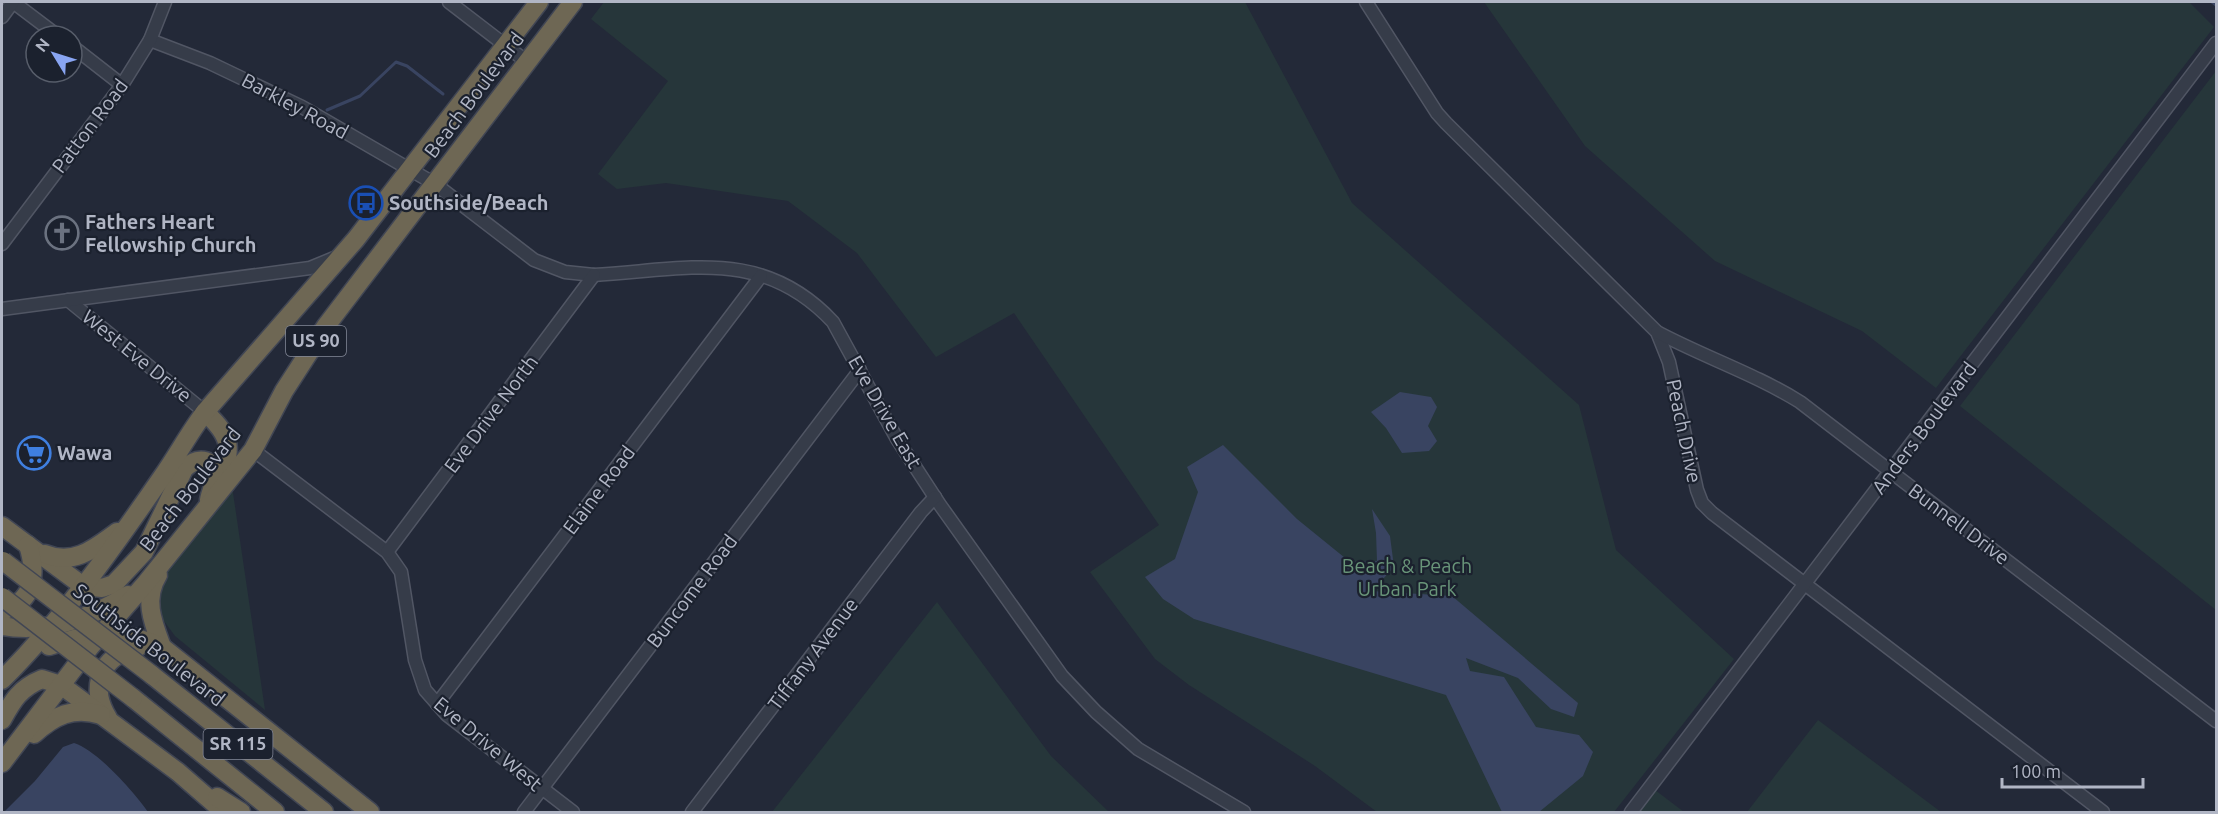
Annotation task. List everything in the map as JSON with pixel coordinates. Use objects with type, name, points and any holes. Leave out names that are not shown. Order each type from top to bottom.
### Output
[{"type":"highway","name":"US 90","points":[[2,680],[84,586],[131,522],[205,412],[345,253],[539,2]]},
{"type":"highway","name":"Beach Boulevard","points":[[3,762],[101,634],[146,583],[252,450],[284,391],[326,326],[573,2]]},
{"type":"highway","points":[[205,412],[222,427],[228,443],[228,460],[212,502]]},
{"type":"highway","points":[[2,526],[84,586],[102,588],[114,584],[144,552],[184,469],[192,461],[199,459],[212,468],[215,477],[212,502]]},
{"type":"highway","points":[[28,545],[54,558],[74,558],[88,553],[131,522]]},
{"type":"highway","points":[[162,647],[149,604],[155,579],[181,540]]},
{"type":"highway","points":[[2,611],[17,604],[30,588],[33,567],[28,545]]},
{"type":"highway","name":"Southside Boulevard","points":[[2,560],[152,675],[324,813]]},
{"type":"highway","points":[[2,626],[26,629],[75,620],[104,609],[146,583]]},
{"type":"highway","name":"SR 115","points":[[2,597],[133,698],[274,813]]},
{"type":"highway","points":[[24,656],[55,644],[101,634],[129,635],[162,647],[370,813]]},
{"type":"highway","points":[[108,718],[100,705],[99,697],[100,677],[104,669],[119,654],[128,650],[162,647]]},
{"type":"highway","points":[[2,720],[11,703],[26,686],[42,679],[61,685],[178,772],[224,813]]},
{"type":"highway","points":[[3,762],[48,721],[63,714],[86,712],[108,718]]},
{"type":"highway","points":[[178,772],[241,813]]},
{"type":"street","points":[[2,17],[13,2],[42,24]]},
{"type":"street","name":"Patton Road","points":[[2,244],[122,85],[150,40],[165,2]]},
{"type":"street","points":[[449,2],[526,62]]},
{"type":"street","name":"Peach Drive","points":[[1366,2],[1437,113],[1479,158],[1657,332],[1669,362],[1692,470],[1702,502],[1712,513],[1805,586],[2103,813]]},
{"type":"street","name":"Barkley Road","points":[[150,40],[210,63],[272,91],[435,184]]},
{"type":"street","name":"Anders Boulevard","points":[[1631,813],[2217,44]]},
{"type":"street","points":[[84,55],[122,85]]},
{"type":"street","name":"Eve Drive East","points":[[435,184],[521,252],[534,260],[565,272],[594,275],[706,266],[740,270],[795,289],[820,308],[833,322],[897,439],[1045,654],[1096,712],[1138,749],[1244,813]]},
{"type":"street","points":[[2,309],[310,268],[345,253]]},
{"type":"street","name":"Eve Drive North","points":[[387,552],[594,275]]},
{"type":"street","name":"Elaine Road","points":[[436,704],[761,276]]},
{"type":"street","name":"West Eve Drive","points":[[68,300],[205,412]]},
{"type":"street","name":"Bunnell Drive","points":[[1657,332],[1690,350],[1781,390],[1800,402],[2217,721]]},
{"type":"street","name":"Buncome Road","points":[[524,813],[860,370]]},
{"type":"street","name":"Eve Drive West","points":[[252,450],[387,552],[401,572],[417,672],[425,690],[447,715],[573,813]]},
{"type":"street","name":"Tiffany Avenue","points":[[693,813],[935,497]]},
{"type":"green space","name":"Beach & Peach Urban Park","points":[[604,2],[1245,2],[1352,203],[1579,405],[1616,550],[1734,659],[1614,812],[1377,812],[1315,766],[1189,685],[1155,659],[1090,572],[1159,525],[1014,313],[936,357],[857,253],[788,201],[666,183],[617,189],[598,174],[668,81],[591,19]]},
{"type":"green space","points":[[1484,2],[2189,2],[2214,27],[1936,388],[1862,331],[1715,261],[1585,146]]},
{"type":"green space","points":[[2216,71],[2216,610],[1960,406]]},
{"type":"green space","points":[[232,486],[265,710],[175,636],[161,617],[157,584]]},
{"type":"green space","points":[[937,602],[1051,756],[1109,812],[772,812]]},
{"type":"green space","points":[[1818,720],[1941,812],[1747,812]]},
{"type":"green space","points":[[1655,790],[1684,812],[1638,812]]},
{"type":"water","points":[[1400,392],[1431,397],[1437,407],[1428,426],[1437,441],[1429,451],[1402,453],[1386,428],[1371,412]]},
{"type":"water","points":[[1223,445],[1297,519],[1350,562],[1377,561],[1372,509],[1390,536],[1394,567],[1372,591],[1452,596],[1578,703],[1574,717],[1551,709],[1518,678],[1466,658],[1470,671],[1504,677],[1536,727],[1579,735],[1593,752],[1583,776],[1539,812],[1502,812],[1446,695],[1194,619],[1163,599],[1145,577],[1175,559],[1198,492],[1187,467]]},
{"type":"water","points":[[74,743],[104,763],[148,812],[4,812],[35,781],[63,747]]},
{"type":"waterway","points":[[2212,2],[2216,5]]},
{"type":"waterway","points":[[327,110],[360,96],[396,62],[407,66],[443,94]]},
{"type":"place","name":"Southside/Beach","points":[[366,203]]},
{"type":"place","name":"Fathers Heart Fellowship Church","points":[[62,233]]},
{"type":"place","name":"Wawa","points":[[34,453]]}]
